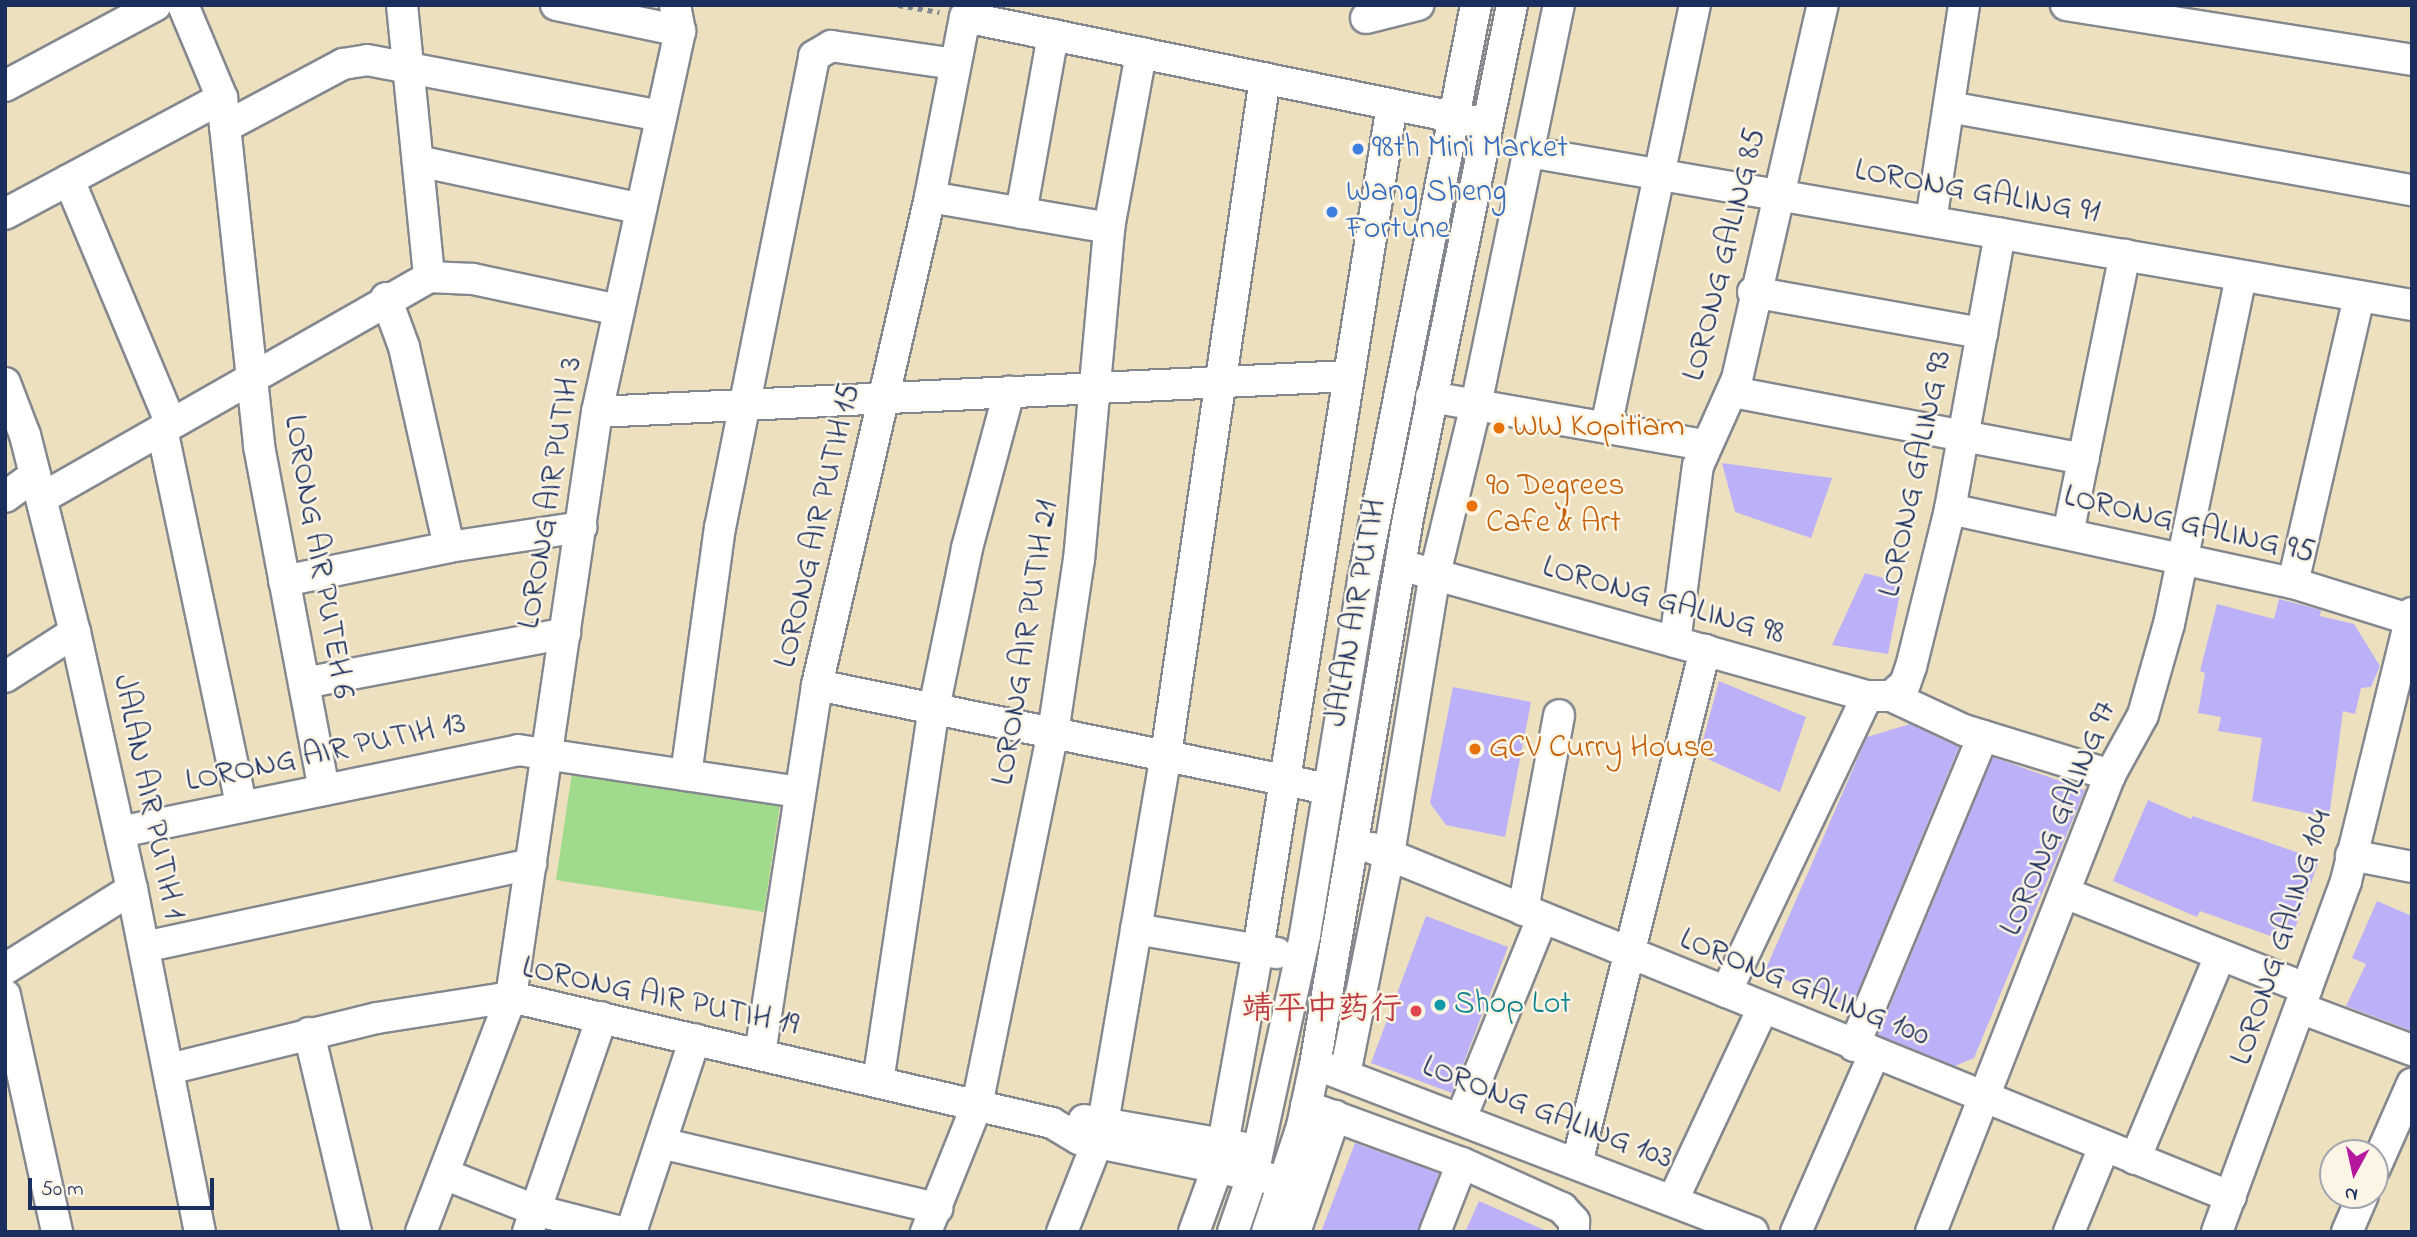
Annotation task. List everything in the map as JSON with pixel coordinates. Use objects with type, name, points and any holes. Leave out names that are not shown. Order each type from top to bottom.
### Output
[{"type":"street","points":[[5,86],[156,5]]},
{"type":"street","name":"LORONG AIR PUTEH 6","points":[[183,5],[224,113],[259,446],[324,790]]},
{"type":"street","points":[[402,5],[429,277]]},
{"type":"street","points":[[556,5],[677,18]]},
{"type":"street","points":[[1366,18],[1418,5]]},
{"type":"street","name":"JALAN AIR PUTIH","points":[[1233,1232],[1255,1162],[1300,957],[1363,581],[1476,5]]},
{"type":"street","name":"JALAN AIR PUTIH","points":[[1267,1232],[1288,1170],[1315,1065],[1431,397],[1512,5]]},
{"type":"street","points":[[1345,1074],[1389,854],[1435,574],[1476,405],[1559,5]]},
{"type":"street","points":[[1606,428],[1657,173],[1695,5]]},
{"type":"street","name":"LORONG GALING 85","points":[[1675,642],[1693,492],[1704,445],[1733,392],[1753,292],[1823,5]]},
{"type":"street","points":[[1931,221],[1964,5]]},
{"type":"street","points":[[2074,6],[2198,15],[2412,60]]},
{"type":"street","points":[[965,17],[1487,124]]},
{"type":"street","name":"LORONG AIR PUTIH 15","points":[[760,1054],[817,685],[886,398],[930,197],[965,17]]},
{"type":"street","name":"LORONG AIR PUTIH 3","points":[[421,1232],[511,997],[597,412],[661,116],[677,18]]},
{"type":"street","points":[[1021,213],[1053,35]]},
{"type":"street","points":[[686,775],[720,528],[748,404],[814,57],[831,46],[955,64]]},
{"type":"street","name":"LORONG AIR PUTIH 21","points":[[932,1220],[976,1105],[1053,733],[1079,560],[1109,228],[1141,53]]},
{"type":"street","points":[[5,214],[69,180],[224,113],[343,64],[366,60],[661,116]]},
{"type":"street","points":[[1062,1232],[1100,1133],[1136,929],[1166,755],[1265,78]]},
{"type":"street","points":[[1194,1232],[1221,1155],[1258,950],[1392,105]]},
{"type":"street","points":[[1949,107],[2412,190]]},
{"type":"street","name":"LORONG GALING 91","points":[[1529,152],[1777,191],[2000,234],[2412,305]]},
{"type":"street","points":[[418,162],[641,209]]},
{"type":"street","points":[[69,180],[167,427],[242,807]]},
{"type":"street","points":[[930,197],[1109,228]]},
{"type":"street","name":"LORONG GALING 93","points":[[1726,992],[1879,696],[1905,684],[1950,509],[2000,234]]},
{"type":"street","points":[[2068,534],[2125,255]]},
{"type":"street","name":"LORONG GALING 97","points":[[1931,1232],[2110,775],[2143,715],[2183,559],[2241,276]]},
{"type":"street","points":[[5,497],[38,487],[167,427],[386,298],[429,277],[473,279],[619,310]]},
{"type":"street","points":[[1753,292],[1982,333]]},
{"type":"street","points":[[2293,583],[2359,296]]},
{"type":"street","points":[[386,298],[404,347],[449,547]]},
{"type":"street","points":[[597,412],[1348,376]]},
{"type":"street","name":"JALAN AIR PUTIH 1","points":[[5,383],[38,487],[75,632],[145,947],[200,1232]]},
{"type":"street","points":[[878,1082],[934,708],[967,548],[1009,392]]},
{"type":"street","points":[[1733,392],[2084,460]]},
{"type":"street","points":[[1431,397],[1704,445]]},
{"type":"street","name":"LORONG GALING 95","points":[[1950,509],[2293,583],[2411,618]]},
{"type":"street","points":[[284,581],[449,547],[580,527]]},
{"type":"street","name":"LORONG GALING 98","points":[[1400,564],[1675,642],[1879,696],[1983,736],[2110,775]]},
{"type":"street","points":[[1316,575],[1363,581]]},
{"type":"street","name":"LORONG GALING 104","points":[[2217,1232],[2303,998],[2351,855],[2411,618]]},
{"type":"street","points":[[5,677],[75,632]]},
{"type":"street","points":[[304,683],[565,632]]},
{"type":"street","points":[[1577,1163],[1705,650]]},
{"type":"street","points":[[1384,664],[1419,668]]},
{"type":"street","points":[[817,685],[1328,789]]},
{"type":"street","points":[[1461,1118],[1532,915],[1559,715]]},
{"type":"street","points":[[1796,1232],[1983,736]]},
{"type":"street","name":"LORONG AIR PUTIH 13","points":[[120,832],[518,750],[800,792]]},
{"type":"street","name":"LORONG GALING 100","points":[[1353,841],[1984,1100],[2231,1197]]},
{"type":"street","points":[[2351,855],[2412,867]]},
{"type":"street","points":[[145,947],[531,864]]},
{"type":"street","points":[[5,969],[132,889]]},
{"type":"street","points":[[2065,893],[2220,956],[2412,1050]]},
{"type":"street","points":[[1136,929],[1300,957]]},
{"type":"street","points":[[2135,1159],[2220,956]]},
{"type":"street","points":[[5,995],[57,1232]]},
{"type":"street","name":"LORONG AIR PUTIH 19","points":[[169,1069],[309,1033],[511,997],[1052,1123],[1288,1170]]},
{"type":"street","points":[[1673,1200],[1763,1009]]},
{"type":"street","points":[[532,1221],[601,1017]]},
{"type":"street","points":[[309,1033],[356,1232]]},
{"type":"street","points":[[631,1232],[695,1039]]},
{"type":"street","name":"LORONG GALING 103","points":[[1315,1065],[1461,1118],[1752,1232]]},
{"type":"street","points":[[2388,1139],[2412,1084]]},
{"type":"street","points":[[1306,1106],[1462,1163],[1562,1208],[1574,1221],[1574,1232]]},
{"type":"street","points":[[1295,1232],[1335,1116]]},
{"type":"street","points":[[661,1143],[932,1220]]},
{"type":"street","points":[[2069,1232],[2104,1147]]},
{"type":"street","points":[[1435,1232],[1462,1163]]},
{"type":"street","points":[[444,1174],[532,1221],[621,1232]]},
{"type":"street","points":[[2347,1232],[2357,1209]]},
{"type":"path","points":[[898,5],[965,17]]},
{"type":"green space","points":[[573,766],[781,798],[764,912],[556,880]]},
{"type":"building","points":[[1722,463],[1832,478],[1811,538],[1735,512]]},
{"type":"building","points":[[1865,573],[1902,583],[1888,654],[1832,645]]},
{"type":"building","points":[[2279,599],[2321,610],[2320,616],[2354,624],[2380,666],[2371,687],[2361,688],[2355,714],[2343,711],[2329,818],[2252,801],[2262,738],[2218,731],[2221,717],[2198,713],[2205,673],[2200,671],[2217,604],[2274,619]]},
{"type":"building","points":[[1719,681],[1806,717],[1780,792],[1699,755]]},
{"type":"building","points":[[1453,687],[1531,702],[1505,837],[1446,825],[1430,803]]},
{"type":"building","points":[[1910,724],[1959,747],[1851,1008],[1765,971],[1867,737]]},
{"type":"building","points":[[1993,757],[2085,790],[1974,1058],[1955,1066],[1878,1035]]},
{"type":"building","points":[[2148,800],[2191,819],[2193,816],[2319,860],[2290,943],[2200,911],[2197,917],[2113,881]]},
{"type":"building","points":[[2377,901],[2412,916],[2412,1031],[2346,1006],[2366,964],[2352,958]]},
{"type":"building","name":"Shop Lot","points":[[1426,916],[1508,947],[1452,1093],[1371,1063]]},
{"type":"building","points":[[1355,1143],[1439,1173],[1418,1232],[1321,1232]]},
{"type":"building","points":[[1479,1201],[1549,1232],[1465,1232]]},
{"type":"place","name":"98th Mini Market","points":[[1358,149]]},
{"type":"place","name":"Wang Sheng Fortune","points":[[1332,212]]},
{"type":"place","name":"WW Kopitiam","points":[[1499,428]]},
{"type":"place","name":"90 Degrees Cafe & Art","points":[[1472,506]]},
{"type":"place","name":"GCV Curry House","points":[[1475,749]]},
{"type":"place","name":"Shop Lot","points":[[1440,1005]]},
{"type":"place","name":"靖平中药行","points":[[1416,1011]]}]
